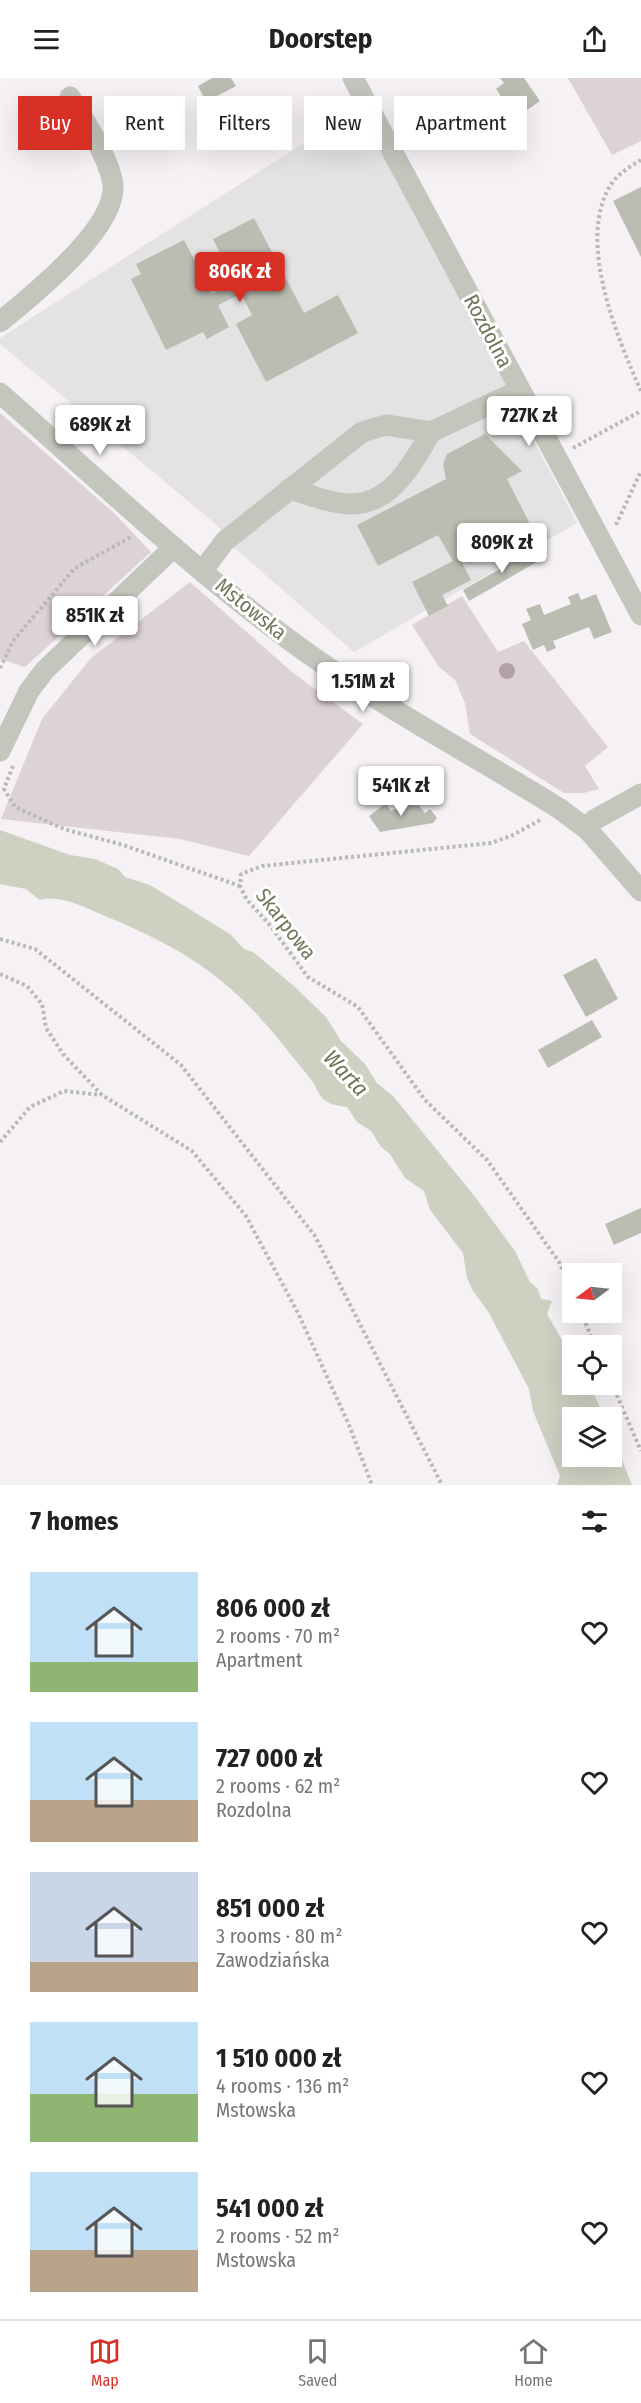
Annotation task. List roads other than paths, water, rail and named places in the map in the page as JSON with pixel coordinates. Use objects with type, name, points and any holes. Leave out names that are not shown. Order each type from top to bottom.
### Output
[{"type":"street","name":"Rozdolna","points":[[353,78],[640,611]]},
{"type":"street","points":[[0,322],[76,253],[103,218],[111,202],[113,181],[103,155],[92,136]]},
{"type":"street","points":[[289,489],[349,504],[365,501],[391,488],[401,480],[431,432],[520,390]]},
{"type":"street","name":"Mstowska","points":[[0,393],[174,548],[274,628],[341,676],[560,809],[588,830],[641,891]]},
{"type":"street","points":[[203,570],[225,541],[350,440],[375,426],[386,425],[431,432]]},
{"type":"street","points":[[6,752],[29,691],[45,670],[174,548]]},
{"type":"street","points":[[588,830],[594,820],[641,794]]},
{"type":"water","name":"Warta","points":[[0,830],[70,855],[95,859],[118,869],[125,877],[150,885],[230,934],[244,949],[253,952],[295,987],[326,1017],[341,1041],[365,1064],[377,1083],[393,1096],[476,1198],[515,1251],[530,1282],[538,1289],[541,1299],[552,1301],[547,1314],[562,1340],[562,1395],[594,1395],[600,1407],[562,1407],[562,1467],[622,1467],[622,1460],[632,1485],[557,1485],[560,1476],[533,1411],[529,1389],[489,1313],[473,1291],[467,1278],[463,1253],[430,1210],[424,1191],[405,1178],[390,1154],[381,1147],[371,1131],[357,1122],[347,1107],[327,1102],[322,1098],[313,1082],[264,1022],[244,1002],[225,984],[183,954],[133,928],[64,900],[40,900],[26,889],[0,884]]}]
